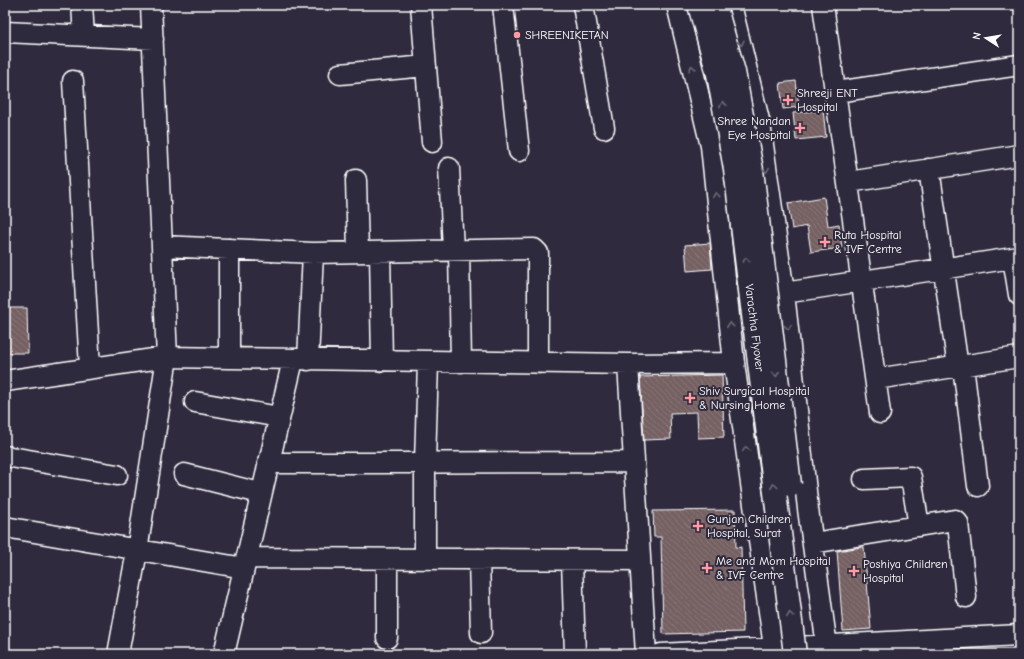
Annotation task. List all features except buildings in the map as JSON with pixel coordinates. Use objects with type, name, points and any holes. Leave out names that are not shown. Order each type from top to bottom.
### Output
[{"type":"main road","name":"Varachha Flyover","points":[[698,5],[718,74],[735,170],[795,654]]},
{"type":"main road","name":"Varachha Flyover","points":[[715,5],[734,72],[752,170],[822,651]]},
{"type":"street","points":[[82,5],[84,36]]},
{"type":"street","points":[[118,654],[137,551],[167,357],[151,5]]},
{"type":"street","points":[[421,5],[432,142]]},
{"type":"street","points":[[503,5],[519,151]]},
{"type":"street","points":[[583,5],[604,128]]},
{"type":"street","points":[[731,5],[760,124],[784,293],[813,543],[822,651]]},
{"type":"street","points":[[823,5],[849,182],[861,281],[880,414]]},
{"type":"street","points":[[681,6],[711,146],[734,363],[774,651]]},
{"type":"street","points":[[5,29],[84,36],[153,39]]},
{"type":"street","points":[[836,92],[1019,65]]},
{"type":"street","points":[[340,74],[426,66]]},
{"type":"street","points":[[73,81],[90,367]]},
{"type":"street","points":[[849,182],[1019,155]]},
{"type":"street","points":[[449,168],[456,250],[461,362]]},
{"type":"street","points":[[929,169],[942,268],[960,366],[978,486]]},
{"type":"street","points":[[356,180],[358,252]]},
{"type":"street","points":[[162,246],[313,253],[532,248],[537,251],[538,254],[538,363]]},
{"type":"street","points":[[229,249],[229,358]]},
{"type":"street","points":[[380,252],[382,361]]},
{"type":"street","points":[[224,654],[260,493],[279,417],[300,360],[313,253]]},
{"type":"street","points":[[784,293],[1016,257],[1019,295]]},
{"type":"street","points":[[5,381],[90,367],[167,357],[428,362],[628,364],[734,363]]},
{"type":"street","points":[[876,379],[1019,357]]},
{"type":"street","points":[[426,559],[425,463],[428,362]]},
{"type":"street","points":[[628,364],[646,654]]},
{"type":"street","points":[[195,402],[279,417]]},
{"type":"street","points":[[5,456],[117,475]]},
{"type":"street","points":[[268,463],[633,462]]},
{"type":"street","points":[[184,474],[260,493]]},
{"type":"street","points":[[864,480],[911,477],[919,526]]},
{"type":"street","points":[[813,543],[953,520],[958,523],[966,597]]},
{"type":"street","points":[[5,527],[137,551],[245,563],[387,559],[640,560]]},
{"type":"street","points":[[387,559],[387,638]]},
{"type":"street","points":[[479,559],[481,633]]},
{"type":"street","points":[[572,560],[574,654]]},
{"type":"street","points":[[661,654],[822,651],[1019,635]]},
{"type":"place","name":"SHREENIKETAN","points":[[517,35]]},
{"type":"place","name":"Shreeji ENT Hospital","points":[[788,100]]},
{"type":"place","name":"Shree Nandan Eye Hospital","points":[[800,128]]},
{"type":"place","name":"Ruta Hospital & IVF Centre","points":[[825,242]]},
{"type":"place","name":"Shiv Surgical Hospital & Nursing Home","points":[[690,398]]},
{"type":"place","name":"Gunjan Children Hospital, Surat","points":[[698,526]]},
{"type":"place","name":"Me and Mom Hospital & IVF Centre","points":[[707,568]]},
{"type":"place","name":"Poshiya Children Hospital","points":[[854,571]]}]
